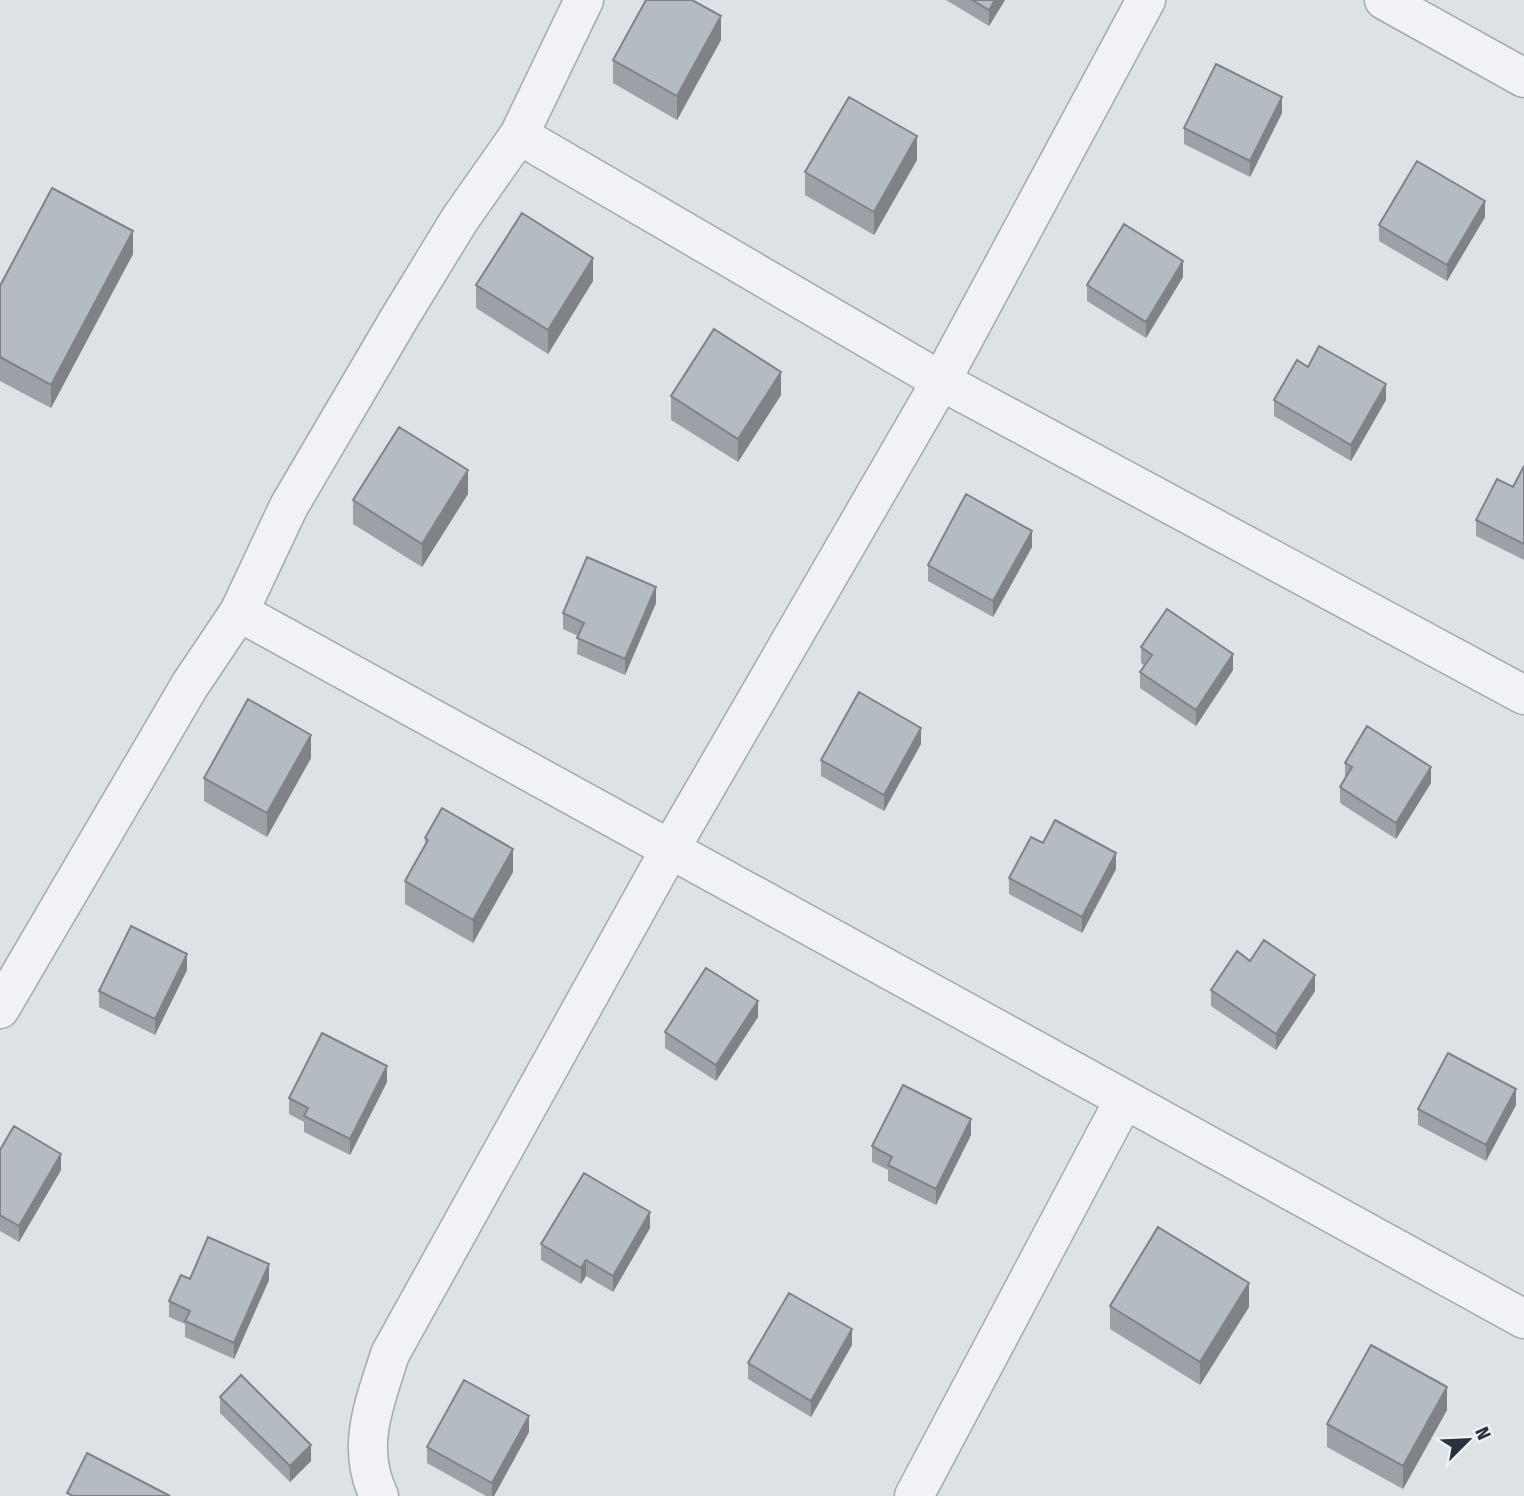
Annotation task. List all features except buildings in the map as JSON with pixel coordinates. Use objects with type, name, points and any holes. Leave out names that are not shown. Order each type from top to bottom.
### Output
[{"type":"street","points":[[0,1009],[190,685],[239,612],[289,506],[354,395],[460,219],[519,135],[584,0]]},
{"type":"street","points":[[379,1496],[372,1481],[366,1436],[390,1354],[669,851],[941,381],[1146,0]]},
{"type":"street","points":[[1384,0],[1524,78]]},
{"type":"street","points":[[519,135],[941,381],[1524,695]]},
{"type":"street","points":[[239,612],[669,851],[1524,1319]]},
{"type":"street","points":[[915,1496],[1124,1100]]}]
